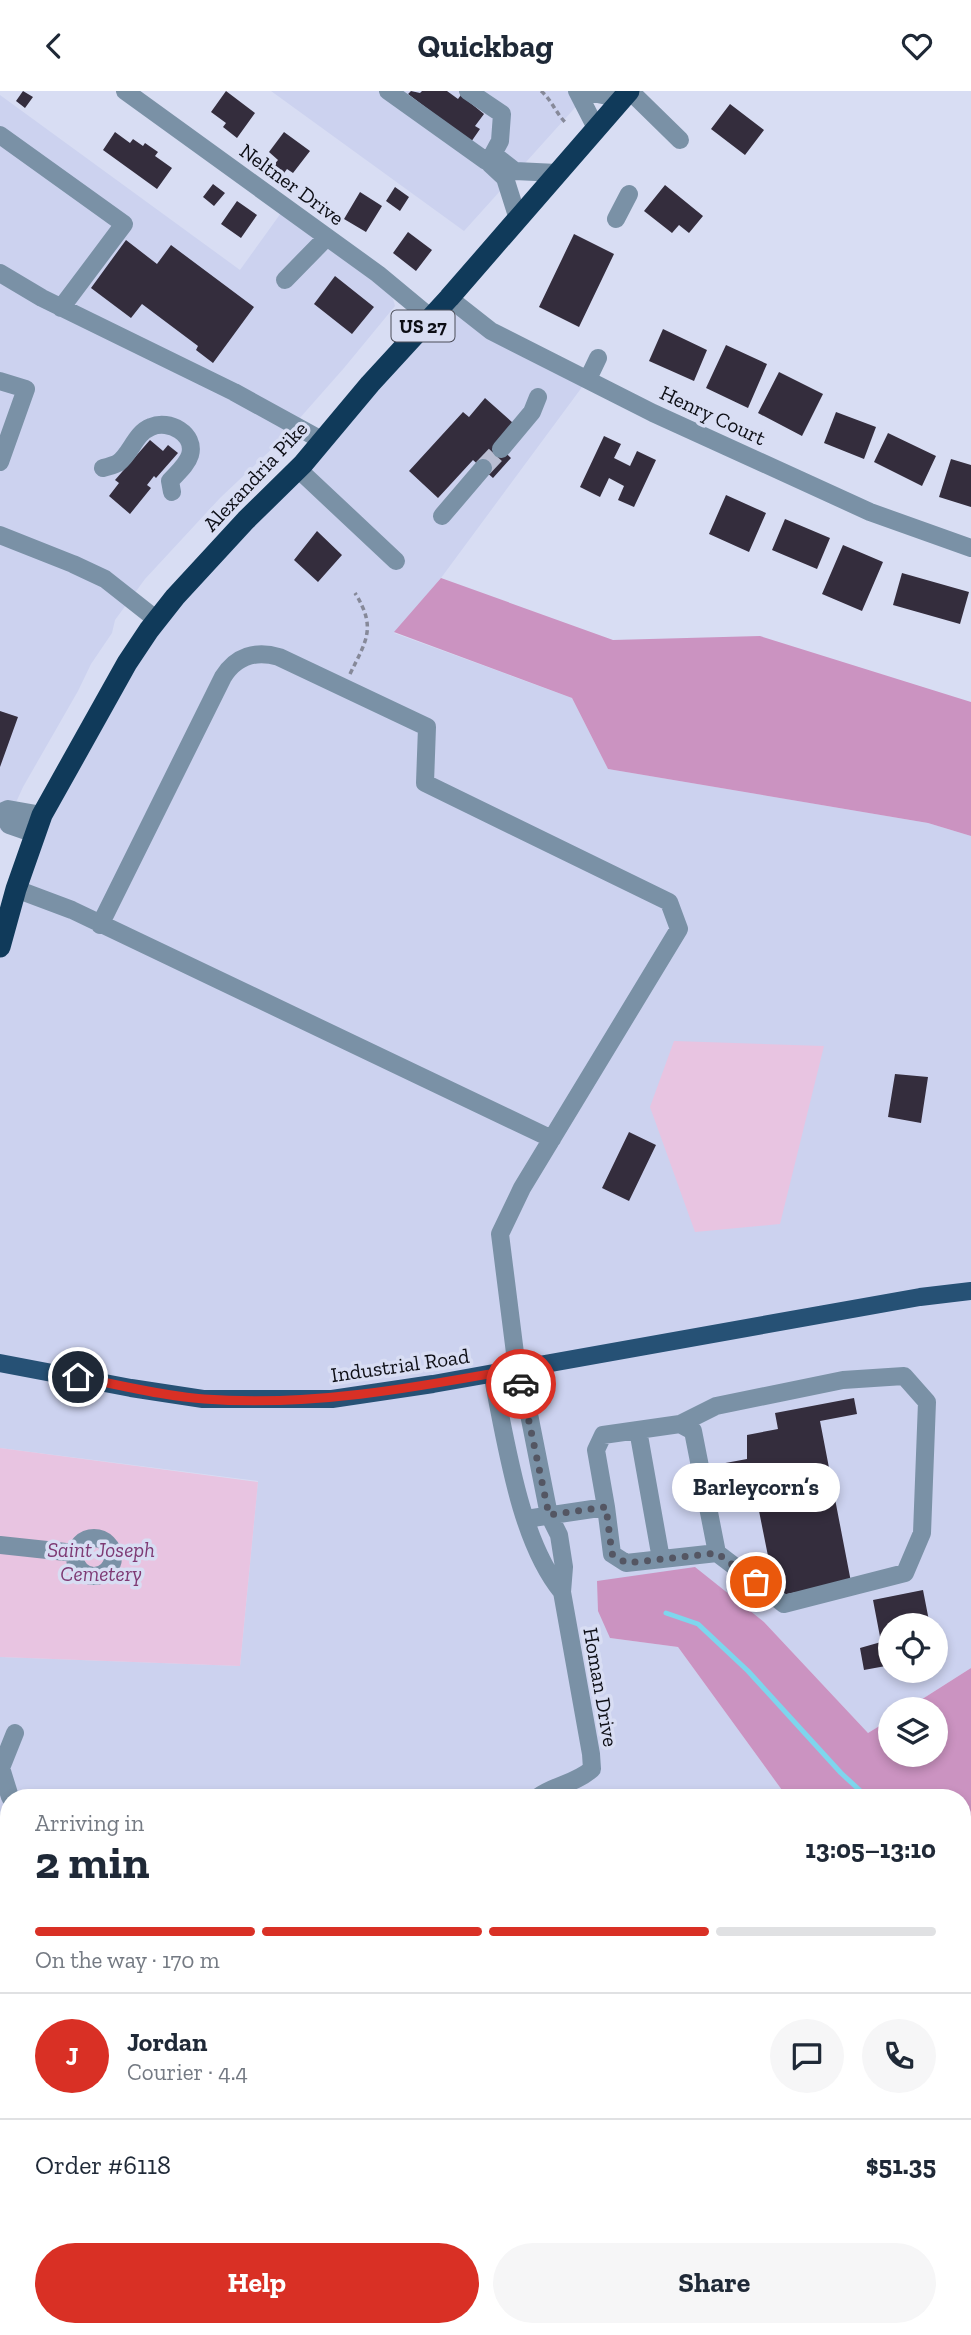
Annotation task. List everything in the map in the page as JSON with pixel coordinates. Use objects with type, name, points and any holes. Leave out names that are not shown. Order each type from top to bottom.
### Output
[{"type":"highway","name":"Alexandria Pike","points":[[0,947],[38,825],[127,663],[157,620],[241,526],[298,469],[627,94]]},
{"type":"main road","name":"Industrial Road","points":[[0,1363],[170,1395],[232,1400],[332,1399],[492,1374],[920,1297],[971,1291]]},
{"type":"street","name":"Neltner Drive","points":[[125,91],[404,294],[431,318]]},
{"type":"street","points":[[388,91],[515,171],[558,173]]},
{"type":"street","points":[[467,162],[489,157],[500,141],[502,114],[468,91]]},
{"type":"street","points":[[576,91],[596,128]]},
{"type":"street","points":[[583,91],[627,94],[680,140]]},
{"type":"street","points":[[0,135],[124,224],[61,308]]},
{"type":"street","points":[[489,157],[505,178],[518,219]]},
{"type":"street","points":[[617,219],[629,194]]},
{"type":"street","points":[[285,280],[327,237]]},
{"type":"street","points":[[0,273],[61,308],[234,392],[323,441]]},
{"type":"street","name":"Henry Court","points":[[449,298],[491,331],[653,413],[896,523],[971,548]]},
{"type":"street","points":[[588,379],[598,358]]},
{"type":"street","points":[[0,381],[26,389],[0,462]]},
{"type":"street","points":[[501,449],[532,412],[538,397]]},
{"type":"street","points":[[103,468],[119,463],[151,427],[166,425],[177,428],[186,435],[192,447],[189,459],[170,481],[172,492]]},
{"type":"street","points":[[442,516],[483,468]]},
{"type":"street","points":[[298,469],[396,561]]},
{"type":"street","points":[[0,535],[73,563],[105,579],[157,620]]},
{"type":"street","name":"Homan Drive","points":[[100,925],[223,677],[231,665],[260,654],[279,657],[427,727],[425,783],[669,902],[678,929],[522,1188],[500,1234],[517,1369],[526,1399],[549,1515],[559,1535],[564,1567],[562,1592],[592,1769],[579,1780],[550,1789]]},
{"type":"street","points":[[0,812],[8,809],[38,825]]},
{"type":"street","points":[[16,889],[51,902],[552,1139]]},
{"type":"street","name":"Homan Drive","points":[[492,1374],[520,1505],[550,1577],[562,1592]]},
{"type":"street","points":[[680,1424],[693,1431],[717,1553],[784,1604],[905,1573],[922,1533],[927,1402],[904,1376],[843,1380],[716,1406],[680,1424],[603,1435],[596,1450],[612,1554],[626,1563],[717,1553]]},
{"type":"street","points":[[638,1430],[661,1559]]},
{"type":"street","points":[[526,1519],[606,1507]]},
{"type":"street","points":[[0,1545],[75,1552]]},
{"type":"street","points":[[6,1789],[1,1768],[15,1733]]},
{"type":"path","points":[[541,91],[567,124]]},
{"type":"path","points":[[355,593],[364,607],[369,627],[368,638],[360,653]]},
{"type":"shaded area","points":[[271,91],[590,91],[464,231]]},
{"type":"shaded area","points":[[0,95],[240,270],[281,213],[391,292],[395,306],[276,445],[220,498],[145,579],[115,620],[112,633],[91,664],[23,787],[3,831],[0,830]]},
{"type":"shaded area","points":[[449,298],[588,379],[441,578],[394,633],[572,698],[608,769],[928,823],[971,836],[971,1668],[948,1683],[948,1613],[878,1613],[878,1683],[947,1683],[925,1697],[878,1697],[878,1727],[868,1733],[764,1622],[610,1638],[678,1647],[781,1789],[0,1789],[0,1657],[240,1666],[258,1481],[0,1448],[0,947],[16,889],[127,663]]},
{"type":"shaded area","points":[[441,578],[613,640],[760,636],[971,702],[971,836],[928,823],[608,769],[572,698],[394,632]]},
{"type":"shaded area","points":[[695,1567],[764,1622],[868,1733],[878,1727],[878,1767],[948,1767],[948,1697],[925,1697],[971,1668],[971,1789],[781,1789],[678,1647],[610,1638],[598,1611],[597,1581]]},
{"type":"green space","points":[[674,1041],[824,1046],[780,1224],[695,1232],[650,1107]]},
{"type":"green space","name":"Saint Joseph Cemetery","points":[[0,1448],[258,1482],[240,1666],[0,1657]]},
{"type":"building","points":[[23,91],[33,97],[25,108],[16,101]]},
{"type":"building","points":[[226,91],[255,113],[237,138],[223,127],[226,123],[211,112]]},
{"type":"building","points":[[411,91],[447,91],[458,99],[463,92],[468,101],[484,114],[475,126],[480,129],[471,142],[408,94]]},
{"type":"building","points":[[730,104],[764,130],[745,155],[711,129]]},
{"type":"building","points":[[115,132],[130,143],[133,139],[143,146],[145,143],[158,152],[155,156],[172,168],[157,189],[103,150]]},
{"type":"building","points":[[284,132],[310,151],[293,173],[287,169],[284,173],[273,166],[278,160],[269,152]]},
{"type":"building","points":[[213,184],[225,193],[214,206],[203,197]]},
{"type":"building","points":[[665,185],[703,216],[689,233],[679,225],[672,233],[644,211]]},
{"type":"building","points":[[395,187],[409,197],[400,211],[386,201]]},
{"type":"building","points":[[360,192],[382,206],[366,232],[344,219]]},
{"type":"building","points":[[237,201],[257,215],[241,238],[221,224]]},
{"type":"building","points":[[408,232],[432,250],[416,271],[393,253]]},
{"type":"building","points":[[574,234],[614,254],[579,327],[539,307]]},
{"type":"building","points":[[126,240],[157,264],[171,245],[254,307],[213,363],[196,350],[198,346],[142,304],[131,318],[91,288]]},
{"type":"building","points":[[335,276],[374,307],[352,334],[314,304]]},
{"type":"building","points":[[663,329],[707,350],[694,381],[649,361]]},
{"type":"building","points":[[726,345],[767,364],[748,408],[706,388]]},
{"type":"building","points":[[779,372],[823,394],[802,436],[758,413]]},
{"type":"building","points":[[485,398],[513,423],[495,443],[511,458],[493,478],[473,460],[438,498],[409,471],[463,412],[469,417]]},
{"type":"building","points":[[836,412],[876,427],[864,459],[824,443]]},
{"type":"building","points":[[888,433],[936,456],[922,486],[874,462]]},
{"type":"building","points":[[604,436],[621,444],[614,458],[630,466],[637,451],[656,460],[634,507],[618,500],[624,486],[609,478],[600,497],[580,487]]},
{"type":"building","points":[[150,440],[163,451],[168,445],[178,453],[156,478],[154,476],[147,485],[151,488],[130,514],[109,496],[119,483],[115,480]]},
{"type":"building","points":[[951,459],[971,465],[971,507],[939,497]]},
{"type":"building","points":[[726,495],[766,513],[749,552],[709,534]]},
{"type":"building","points":[[785,519],[830,538],[817,569],[772,550]]},
{"type":"building","points":[[317,531],[342,555],[318,582],[294,560]]},
{"type":"building","points":[[843,545],[883,562],[862,611],[822,594]]},
{"type":"building","points":[[902,573],[969,592],[960,624],[893,605]]},
{"type":"building","points":[[0,711],[18,717],[0,767]]},
{"type":"building","points":[[895,1074],[928,1077],[921,1123],[888,1117]]},
{"type":"building","points":[[629,1132],[656,1145],[629,1201],[602,1188]]},
{"type":"building","points":[[854,1398],[857,1414],[820,1421],[851,1582],[776,1596],[754,1486],[725,1491],[720,1464],[747,1459],[747,1435],[778,1429],[775,1413]]},
{"type":"building","points":[[923,1590],[927,1613],[878,1613],[878,1626],[873,1600]]},
{"type":"building","points":[[878,1643],[878,1667],[864,1670],[860,1648]]},
{"type":"waterway","points":[[666,1613],[698,1624],[748,1671],[858,1789]]},
{"type":"tunnel","points":[[483,468],[501,449]]},
{"type":"way so far","points":[[521,1384],[549,1515],[606,1507],[612,1554],[626,1563],[717,1553],[756,1582]]},
{"type":"place","name":"Barleycorn’s","points":[[756,1582]]},
{"type":"route","points":[[78,1377],[170,1395],[232,1400],[332,1399],[517,1369],[521,1384]]}]
